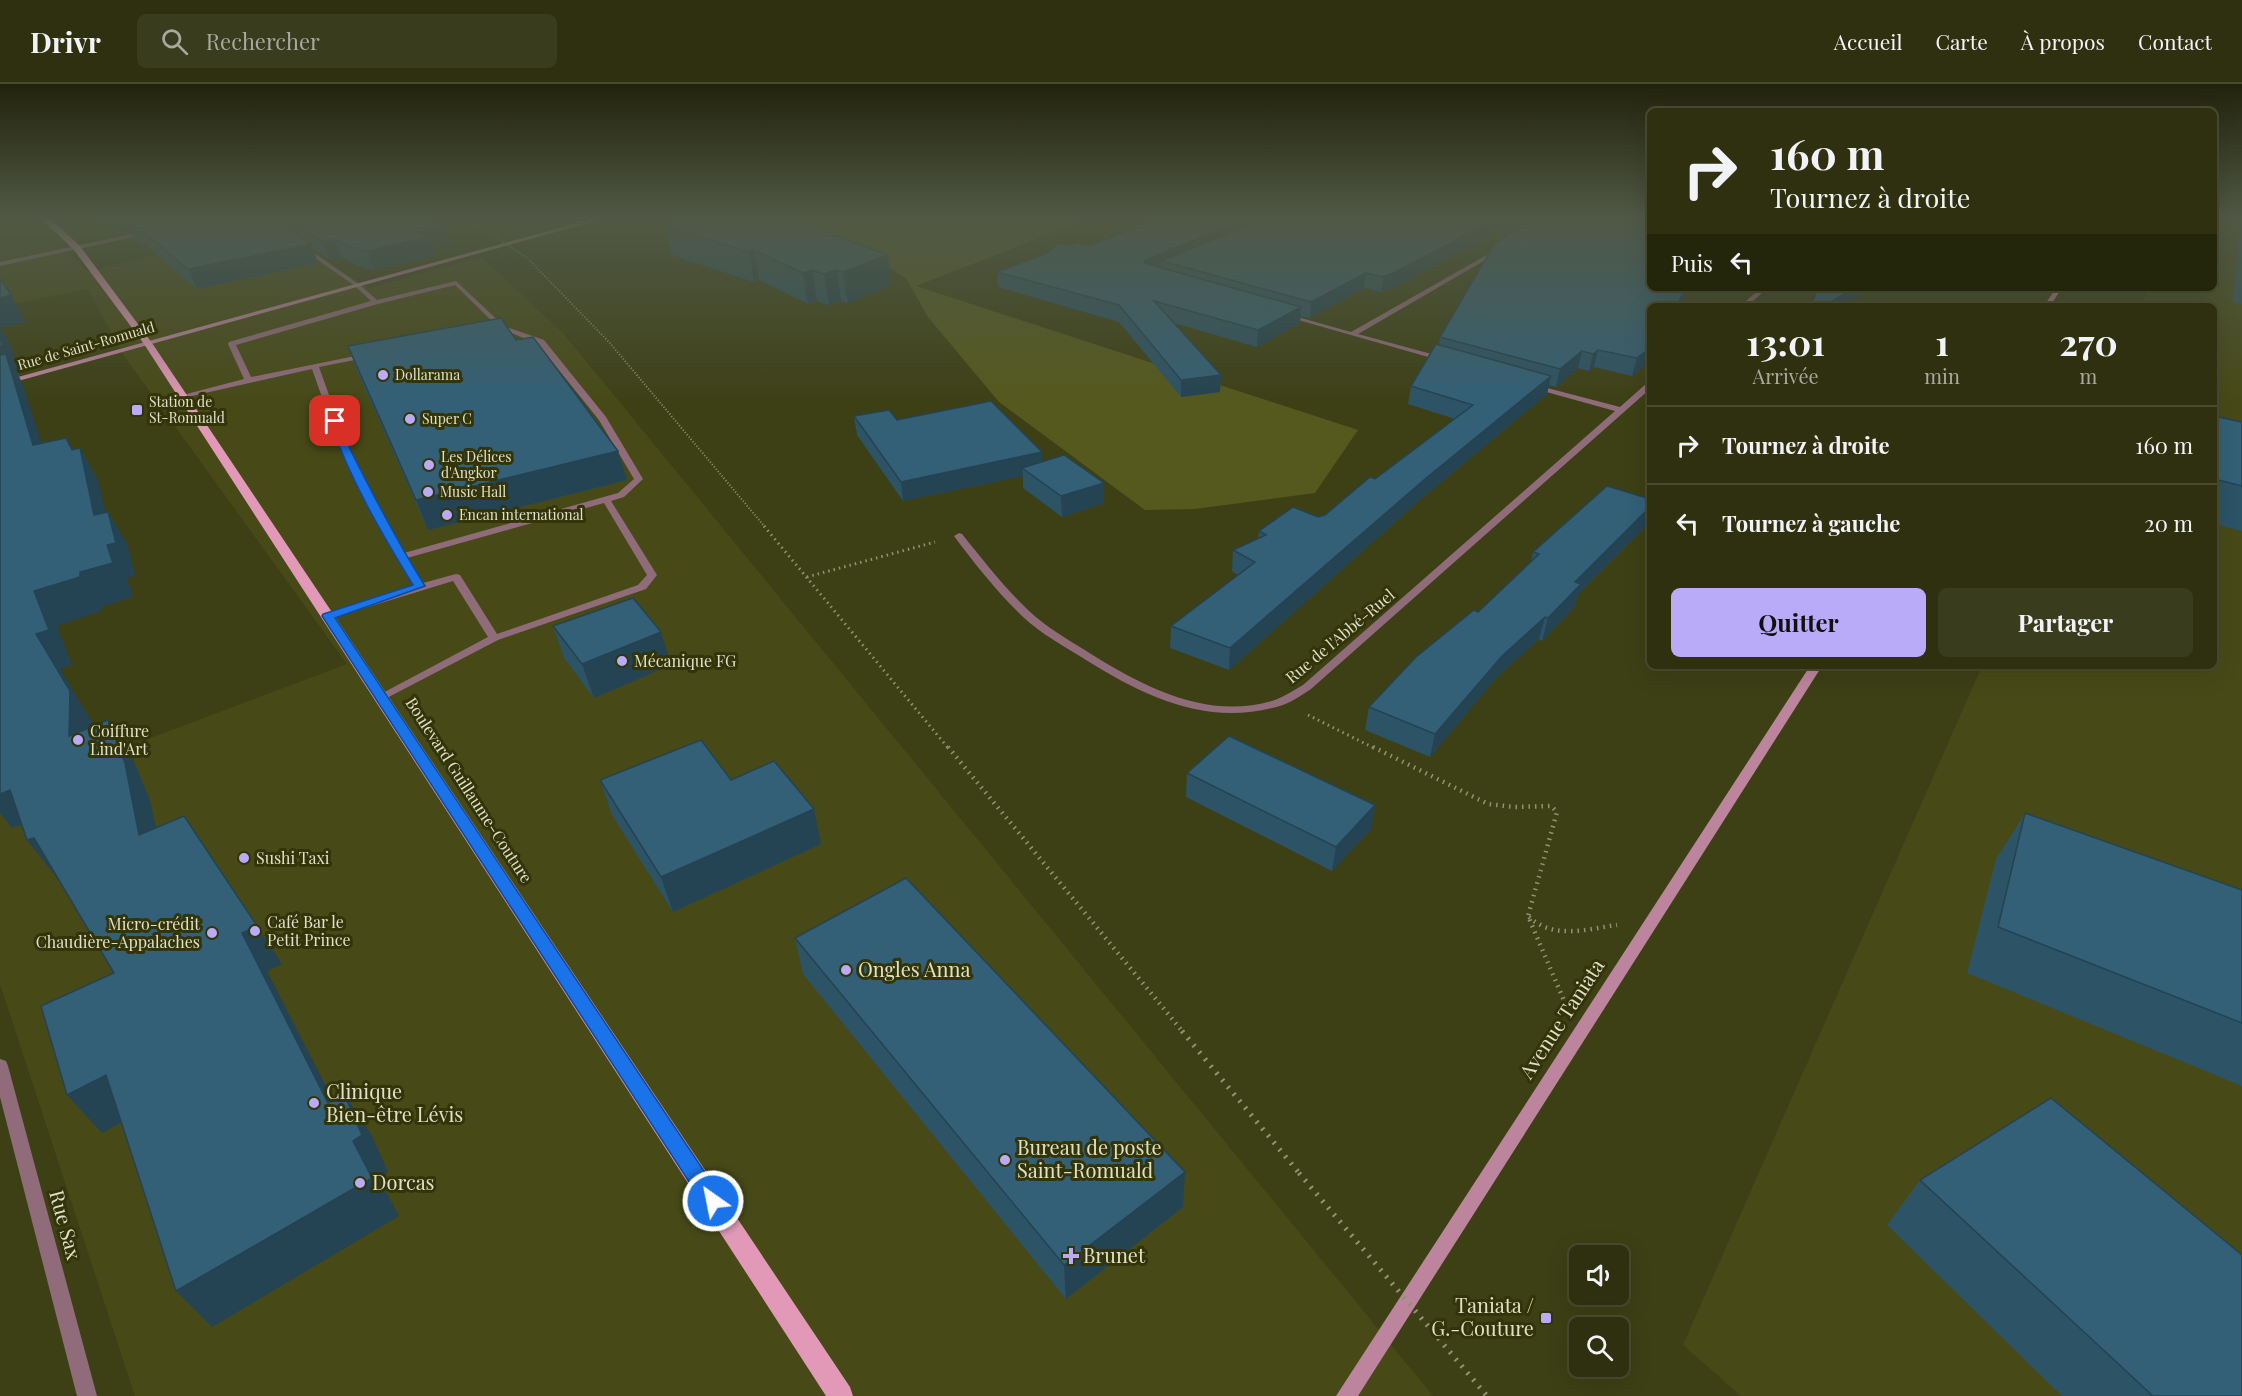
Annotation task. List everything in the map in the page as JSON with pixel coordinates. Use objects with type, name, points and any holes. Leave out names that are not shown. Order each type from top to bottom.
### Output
[{"type":"main road","name":"Boulevard Guillaume-Couture","points":[[102,281],[148,343],[841,1396]]},
{"type":"main road","name":"Rue de Saint-Romuald","points":[[0,384],[371,281]]},
{"type":"main road","name":"Avenue Taniata","points":[[1346,1396],[1814,669]]},
{"type":"street","points":[[352,281],[376,302]]},
{"type":"street","points":[[1353,334],[1444,281]]},
{"type":"street","points":[[248,380],[232,344],[376,302],[456,283],[502,327],[541,342],[603,419],[639,479],[621,495],[401,557]]},
{"type":"street","points":[[1747,303],[1761,291]]},
{"type":"street","points":[[1274,312],[1454,363]]},
{"type":"street","points":[[491,330],[502,327]]},
{"type":"street","points":[[183,396],[378,353]]},
{"type":"street","points":[[315,366],[344,448],[401,557],[420,586]]},
{"type":"street","points":[[1531,385],[1620,410]]},
{"type":"street","name":"Rue de l'Abbé-Ruel","points":[[959,536],[1025,612],[1044,628],[1107,669],[1169,699],[1189,706],[1209,710],[1258,708],[1280,702],[1307,687],[1647,388]]},
{"type":"street","points":[[381,698],[494,638],[642,587],[652,575],[606,499]]},
{"type":"street","points":[[328,616],[420,586],[456,577],[494,638]]},
{"type":"street","name":"Rue Sax","points":[[0,1066],[87,1396]]},
{"type":"path","points":[[550,281],[609,342],[807,577],[1299,1173],[1487,1396]]},
{"type":"path","points":[[807,577],[959,536]]},
{"type":"path","points":[[1280,702],[1488,804],[1514,807],[1551,806],[1557,812],[1528,916],[1579,1034]]},
{"type":"path","points":[[1528,916],[1544,931],[1557,932],[1652,921]]},
{"type":"shaded area","points":[[0,281],[358,281],[370,288],[394,281],[507,281],[563,333],[1433,1396],[135,1396],[0,984],[0,795],[347,664],[122,353],[88,289],[0,307]]},
{"type":"shaded area","points":[[908,281],[928,281],[916,286],[1358,430],[1315,493],[1195,509],[1145,510],[999,402],[928,317]]},
{"type":"shaded area","points":[[2217,281],[2242,281],[2242,1396],[1741,1396],[1683,1345],[1981,669],[2217,669],[2217,303],[2142,303],[2148,291],[2217,291]]},
{"type":"building","points":[[0,281],[2,281],[11,295],[0,298]]},
{"type":"building","points":[[1031,281],[1209,281],[1301,307],[1258,330],[1154,301],[1221,375],[1181,380],[1119,305]]},
{"type":"building","points":[[1236,281],[1350,281],[1311,302]]},
{"type":"building","points":[[1473,281],[1647,281],[1647,291],[1684,291],[1678,303],[1647,303],[1647,350],[1637,358],[1598,350],[1593,354],[1582,351],[1560,369],[1440,337]]},
{"type":"building","points":[[1817,291],[1848,291],[1830,303],[1812,303]]},
{"type":"building","points":[[501,318],[516,340],[533,337],[618,451],[416,500],[348,346]]},
{"type":"building","points":[[1436,344],[1551,376],[1425,479],[1230,648],[1171,626],[1255,562],[1233,550],[1266,535],[1259,531],[1293,507],[1318,517],[1325,515],[1370,477],[1375,479],[1473,405],[1411,386]]},
{"type":"building","points":[[6,354],[33,445],[66,438],[72,450],[80,448],[94,515],[108,512],[116,543],[107,545],[113,563],[80,572],[80,577],[34,591],[49,630],[36,634],[70,691],[69,736],[108,720],[125,763],[139,835],[184,816],[257,926],[242,933],[328,1103],[345,1096],[362,1135],[353,1141],[372,1178],[176,1291],[106,1075],[67,1095],[41,1006],[114,973],[34,838],[27,840],[10,790],[0,794],[0,355]]},
{"type":"building","points":[[991,401],[1042,452],[901,482],[854,416],[889,410],[897,420]]},
{"type":"building","points":[[2217,417],[2242,422],[2242,486],[2217,480]]},
{"type":"building","points":[[1064,455],[1104,483],[1061,496],[1022,468]]},
{"type":"building","points":[[1607,486],[1647,498],[1647,510],[1575,582],[1581,584],[1548,618],[1545,617],[1502,656],[1435,734],[1369,707],[1416,657],[1474,610],[1478,612],[1539,554],[1533,552]]},
{"type":"building","points":[[633,598],[661,632],[582,664],[553,626]]},
{"type":"building","points":[[1229,736],[1375,805],[1336,847],[1187,773]]},
{"type":"building","points":[[701,740],[731,780],[774,761],[814,809],[661,877],[600,780]]},
{"type":"building","points":[[2025,813],[2242,890],[2242,1023],[1998,927]]},
{"type":"building","points":[[906,878],[1185,1172],[1064,1265],[795,938]]},
{"type":"building","points":[[2051,1098],[2242,1255],[2242,1396],[2153,1396],[1920,1180]]},
{"type":"place","name":"Dollarama","points":[[383,375]]},
{"type":"place","name":"Station de St-Romuald","points":[[137,410]]},
{"type":"place","name":"Super C","points":[[410,419]]},
{"type":"place","name":"Les Délices d'Angkor","points":[[429,465]]},
{"type":"place","name":"Music Hall","points":[[428,492]]},
{"type":"place","name":"Encan international","points":[[447,515]]},
{"type":"place","name":"Mécanique FG","points":[[622,661]]},
{"type":"place","name":"Coiffure Lind'Art","points":[[78,740]]},
{"type":"place","name":"Sushi Taxi","points":[[244,858]]},
{"type":"place","name":"Café Bar le Petit Prince","points":[[255,931]]},
{"type":"place","name":"Micro-crédit Chaudière-Appalaches","points":[[212,933]]},
{"type":"place","name":"Ongles Anna","points":[[846,970]]},
{"type":"place","name":"Clinique Bien-être Lévis","points":[[314,1103]]},
{"type":"place","name":"Bureau de poste Saint-Romuald","points":[[1005,1160]]},
{"type":"place","name":"Dorcas","points":[[360,1183]]},
{"type":"place","name":"Brunet","points":[[1071,1256]]},
{"type":"place","name":"Taniata / G.-Couture","points":[[1546,1318]]},
{"type":"route","points":[[335,421],[344,448],[401,557],[420,586],[328,616],[713,1201]]}]
